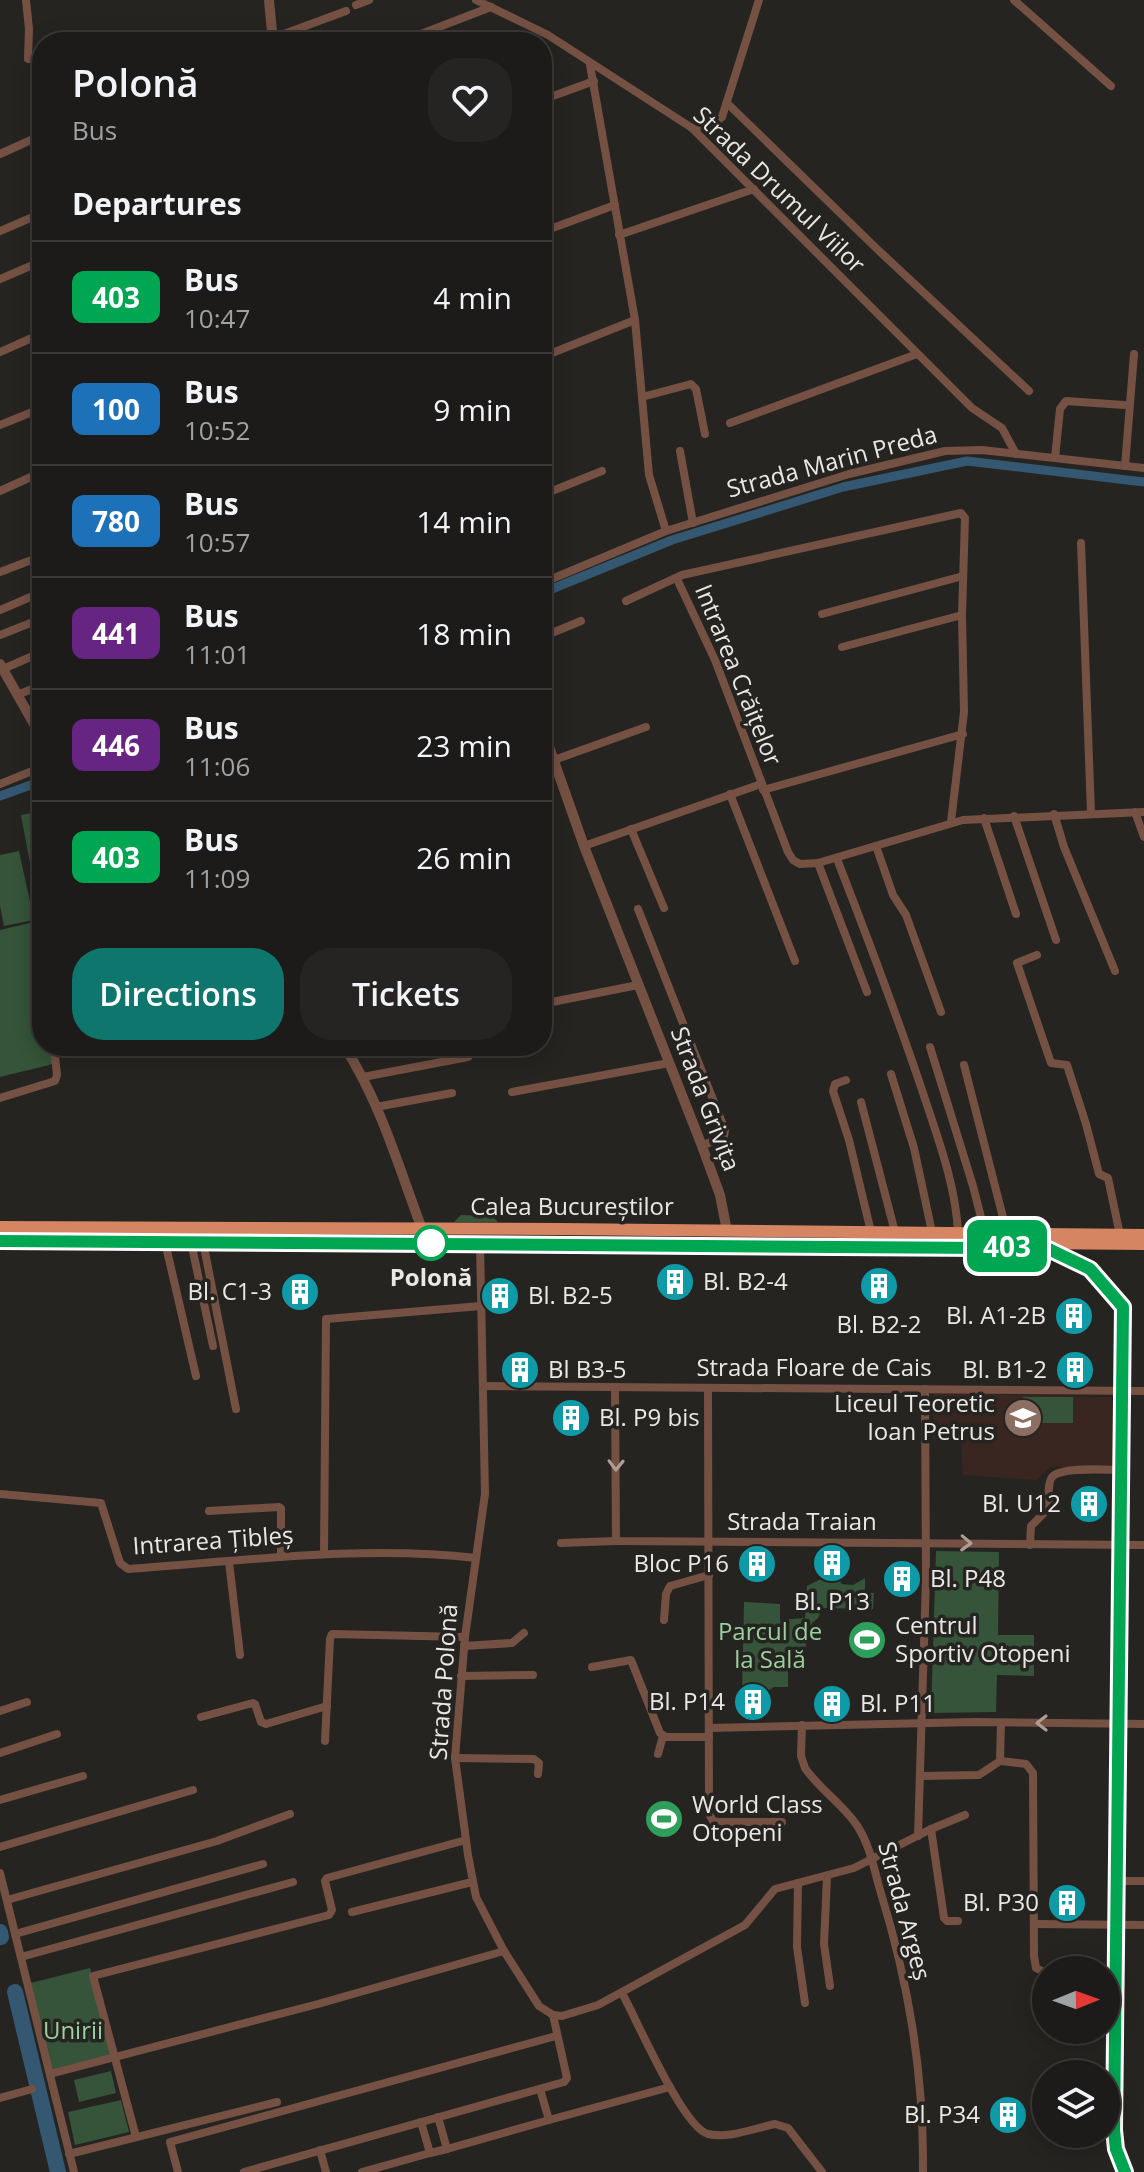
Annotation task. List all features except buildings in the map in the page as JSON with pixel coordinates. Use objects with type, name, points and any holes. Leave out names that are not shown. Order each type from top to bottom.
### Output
[{"type":"highway","name":"Calea Bucureștilor","points":[[0,1227],[1144,1235]]},
{"type":"highway","name":"Calea Bucureștilor","points":[[0,1241],[987,1248],[1036,1243],[1144,1244]]},
{"type":"main road","points":[[1111,1956],[1117,1925],[1124,1391]]},
{"type":"main road","points":[[1111,2044],[1116,2149],[1125,2172]]},
{"type":"street","points":[[26,0],[28,59]]},
{"type":"street","points":[[269,0],[272,32]]},
{"type":"street","points":[[356,5],[369,0]]},
{"type":"street","name":"Strada Drumul Viilor","points":[[476,0],[542,32]]},
{"type":"street","points":[[692,128],[718,121],[727,103],[759,0]]},
{"type":"street","points":[[1014,0],[1111,86]]},
{"type":"street","points":[[426,32],[491,7]]},
{"type":"street","points":[[293,32],[346,11]]},
{"type":"street","name":"Strada Drumul Viilor","points":[[552,38],[692,128],[972,408],[1002,428],[1016,454]]},
{"type":"street","points":[[590,64],[635,320],[649,475],[666,531]]},
{"type":"street","points":[[552,96],[594,81]]},
{"type":"street","points":[[727,103],[1029,391]]},
{"type":"street","points":[[0,154],[32,140]]},
{"type":"street","points":[[619,235],[754,189]]},
{"type":"street","points":[[552,228],[615,205]]},
{"type":"street","points":[[0,231],[32,217]]},
{"type":"street","points":[[0,279],[32,265]]},
{"type":"street","points":[[552,353],[635,320]]},
{"type":"street","points":[[0,352],[32,338]]},
{"type":"street","points":[[730,423],[917,354]]},
{"type":"street","points":[[1125,466],[1134,354]]},
{"type":"street","points":[[642,397],[691,384],[696,389],[705,434]]},
{"type":"street","points":[[1055,458],[1060,409],[1066,401],[1124,405]]},
{"type":"street","points":[[0,425],[32,412]]},
{"type":"street","name":"Strada Marin Preda","points":[[552,579],[666,531],[849,474],[945,451],[968,449],[1144,468]]},
{"type":"street","points":[[680,451],[693,523]]},
{"type":"street","points":[[552,491],[602,471]]},
{"type":"street","points":[[0,491],[32,477]]},
{"type":"street","name":"Intrarea Crăițelor","points":[[584,846],[730,794],[762,787],[715,660],[677,579],[682,575],[960,513],[965,518],[963,576]]},
{"type":"street","points":[[1081,543],[1091,813]]},
{"type":"street","points":[[0,572],[32,560]]},
{"type":"street","points":[[822,614],[963,576],[963,734],[951,822]]},
{"type":"street","points":[[626,601],[677,579]]},
{"type":"street","points":[[0,610],[32,596]]},
{"type":"street","points":[[842,647],[962,615]]},
{"type":"street","points":[[552,633],[581,621]]},
{"type":"street","points":[[0,635],[32,622]]},
{"type":"street","points":[[32,655],[1,666],[32,720]]},
{"type":"street","points":[[17,695],[32,689]]},
{"type":"street","points":[[554,760],[646,727]]},
{"type":"street","points":[[963,734],[762,787],[791,857],[800,864],[818,863],[951,822],[1014,816],[1140,812],[1144,837]]},
{"type":"street","name":"Strada Grivița","points":[[552,754],[584,846],[720,1195],[727,1231]]},
{"type":"street","points":[[0,784],[32,771]]},
{"type":"street","points":[[730,794],[795,961]]},
{"type":"street","points":[[1054,814],[1064,847],[1115,971]]},
{"type":"street","points":[[1014,816],[1056,940]]},
{"type":"street","points":[[984,818],[1016,914]]},
{"type":"street","points":[[631,829],[664,908]]},
{"type":"street","points":[[876,846],[895,900],[906,915],[941,1012]]},
{"type":"street","points":[[837,859],[922,1091],[952,1188],[958,1233]]},
{"type":"street","points":[[818,863],[867,992]]},
{"type":"street","points":[[638,909],[725,1130],[724,1136],[702,1146]]},
{"type":"street","points":[[1037,955],[1017,963],[1051,1063],[1067,1065],[1099,1174],[1108,1178],[1120,1235]]},
{"type":"street","points":[[552,1002],[638,985]]},
{"type":"street","points":[[930,1047],[985,1233]]},
{"type":"street","points":[[0,1098],[55,1081],[55,1056]]},
{"type":"street","points":[[350,1056],[376,1107],[422,1229]]},
{"type":"street","points":[[363,1077],[468,1057]]},
{"type":"street","points":[[512,1092],[669,1063]]},
{"type":"street","points":[[964,1065],[1007,1233]]},
{"type":"street","points":[[891,1074],[914,1148],[932,1232]]},
{"type":"street","points":[[846,1080],[835,1084],[833,1091],[849,1140],[871,1232]]},
{"type":"street","points":[[376,1107],[452,1093]]},
{"type":"street","points":[[861,1102],[895,1232]]},
{"type":"street","points":[[165,1242],[196,1376]]},
{"type":"street","points":[[197,1242],[213,1346]]},
{"type":"street","points":[[197,1242],[236,1409]]},
{"type":"street","name":"Strada Polonă","points":[[480,1243],[485,1494],[461,1676],[455,1758],[472,1882],[481,1909],[533,1999],[545,2012],[553,2015]]},
{"type":"street","points":[[324,1553],[326,1319],[481,1306]]},
{"type":"street","name":"Strada Floare de Cais","points":[[483,1386],[1144,1391]]},
{"type":"street","points":[[615,1387],[616,1541]]},
{"type":"street","points":[[708,1388],[710,1818],[723,1822],[782,1822]]},
{"type":"street","points":[[918,1836],[926,1542],[925,1389]]},
{"type":"street","points":[[1030,1545],[1031,1526],[1049,1508],[1051,1479],[1055,1474],[1070,1470],[1122,1470]]},
{"type":"street","name":"Intrarea Țibleș","points":[[0,1494],[101,1503],[124,1569],[324,1553],[390,1552],[476,1558]]},
{"type":"street","points":[[209,1511],[281,1508],[281,1557]]},
{"type":"street","name":"Strada Traian","points":[[561,1543],[1144,1545]]},
{"type":"street","points":[[229,1562],[240,1655]]},
{"type":"street","points":[[664,1620],[666,1594],[670,1586],[709,1575]]},
{"type":"street","points":[[325,1741],[332,1634],[512,1643],[524,1633]]},
{"type":"street","points":[[592,1667],[631,1660],[657,1729],[663,1736]]},
{"type":"street","points":[[461,1676],[533,1675]]},
{"type":"street","points":[[0,1711],[27,1702]]},
{"type":"street","points":[[201,1717],[253,1703],[261,1722],[266,1724],[327,1706]]},
{"type":"street","points":[[1000,1761],[1001,1723]]},
{"type":"street","points":[[663,1736],[802,1725],[1144,1724]]},
{"type":"street","name":"Strada Argeș","points":[[802,1725],[801,1756],[805,1768],[859,1827],[897,1944],[919,2065],[924,2114],[923,2172]]},
{"type":"street","points":[[0,1753],[57,1734]]},
{"type":"street","points":[[658,1754],[663,1736]]},
{"type":"street","points":[[455,1758],[534,1759],[539,1763],[538,1774]]},
{"type":"street","points":[[920,1776],[979,1775],[1000,1761],[1026,1764],[1033,1773],[1034,1956]]},
{"type":"street","points":[[0,1800],[83,1776]]},
{"type":"street","points":[[0,1847],[193,1790]]},
{"type":"street","points":[[7,1900],[217,1841],[290,1814]]},
{"type":"street","points":[[244,2172],[566,2080],[553,2015],[587,2010],[745,1925],[769,1893],[871,1860],[965,1815]]},
{"type":"street","points":[[931,1829],[944,1918],[958,1921]]},
{"type":"street","points":[[136,2137],[93,1976],[329,1915],[332,1910],[325,1881],[327,1878],[466,1840]]},
{"type":"street","points":[[15,1934],[263,1864]]},
{"type":"street","points":[[0,1873],[74,2172]]},
{"type":"street","points":[[827,1876],[824,1944],[830,1986]]},
{"type":"street","points":[[1118,1881],[1144,1881]]},
{"type":"street","points":[[21,1957],[293,1882]]},
{"type":"street","points":[[352,1912],[472,1882]]},
{"type":"street","points":[[798,1883],[797,1947],[805,2003]]},
{"type":"street","points":[[1034,1924],[1144,1925]]},
{"type":"street","points":[[50,2074],[304,2008],[504,1951]]},
{"type":"street","points":[[622,1993],[691,2122],[704,2133],[721,2135],[783,2125],[822,2172]]},
{"type":"street","points":[[178,2172],[170,2142],[556,2036]]},
{"type":"street","points":[[362,2172],[670,2087]]},
{"type":"street","points":[[0,2098],[32,2089]]},
{"type":"street","points":[[540,2089],[549,2120]]},
{"type":"street","points":[[69,2154],[277,2102]]},
{"type":"street","points":[[438,2117],[447,2149]]},
{"type":"street","points":[[421,2122],[430,2153]]},
{"type":"street","points":[[320,2150],[326,2172]]},
{"type":"shaded area","name":"Liceul Teoretic Ioan Petrus","points":[[933,1393],[1112,1397],[1112,1466],[1051,1467],[1036,1480],[963,1475],[961,1439],[933,1439]]},
{"type":"green space","points":[[32,813],[32,863],[30,863],[21,815]]},
{"type":"green space","points":[[19,851],[32,920],[4,926],[0,906],[0,855]]},
{"type":"green space","points":[[30,923],[32,1056],[52,1056],[53,1064],[0,1077],[0,930]]},
{"type":"green space","points":[[461,1215],[492,1216],[498,1222],[454,1222]]},
{"type":"green space","points":[[1023,1397],[1073,1397],[1073,1423],[1023,1423]]},
{"type":"green space","points":[[936,1551],[999,1552],[998,1635],[1034,1635],[1034,1676],[997,1675],[996,1712],[931,1713]]},
{"type":"green space","name":"Parcul de la Sală","points":[[837,1577],[842,1584],[853,1585],[865,1578],[865,1593],[874,1593],[873,1609],[823,1608],[812,1623],[800,1668],[788,1668],[788,1687],[774,1687],[766,1692],[742,1692],[744,1602],[780,1604],[780,1620],[805,1618],[807,1586],[823,1578]]},
{"type":"green space","name":"Unirii","points":[[90,1968],[115,2057],[50,2074],[27,1984]]},
{"type":"green space","points":[[111,2071],[116,2093],[79,2102],[74,2080]]},
{"type":"green space","points":[[121,2100],[129,2132],[75,2145],[68,2112]]},
{"type":"waterway","points":[[552,589],[672,540],[843,487],[967,461],[1144,482]]},
{"type":"waterway","points":[[0,796],[32,785]]},
{"type":"waterway","points":[[0,1932],[1,1937]]},
{"type":"waterway","points":[[15,1992],[58,2172]]},
{"type":"bus line","name":"403","points":[[0,1241],[987,1248],[1036,1243],[1090,1269],[1123,1307],[1114,2130],[1116,2149],[1125,2172]]},
{"type":"place","name":"Polonă","points":[[431,1243]]},
{"type":"place","name":"Bl. B2-4","points":[[675,1282]]},
{"type":"place","name":"Bl. B2-2","points":[[879,1286]]},
{"type":"place","name":"Bl. C1-3","points":[[300,1292]]},
{"type":"place","name":"Bl. B2-5","points":[[500,1296]]},
{"type":"place","name":"Bl. A1-2B","points":[[1074,1316]]},
{"type":"place","name":"Bl B3-5","points":[[520,1370]]},
{"type":"place","name":"Bl. B1-2","points":[[1075,1370]]},
{"type":"place","name":"Bl. P9 bis","points":[[571,1418]]},
{"type":"place","name":"Liceul Teoretic Ioan Petrus","points":[[1023,1418]]},
{"type":"place","name":"Bl. U12","points":[[1089,1504]]},
{"type":"place","name":"Bl. P13","points":[[832,1563]]},
{"type":"place","name":"Bloc P16","points":[[757,1564]]},
{"type":"place","name":"Bl. P48","points":[[902,1579]]},
{"type":"place","name":"Centrul Sportiv Otopeni","points":[[867,1640]]},
{"type":"place","name":"Bl. P14","points":[[753,1702]]},
{"type":"place","name":"Bl. P11","points":[[832,1704]]},
{"type":"place","name":"World Class Otopeni","points":[[664,1819]]},
{"type":"place","name":"Bl. P30","points":[[1067,1903]]},
{"type":"place","name":"Bl. P34","points":[[1008,2115]]}]
